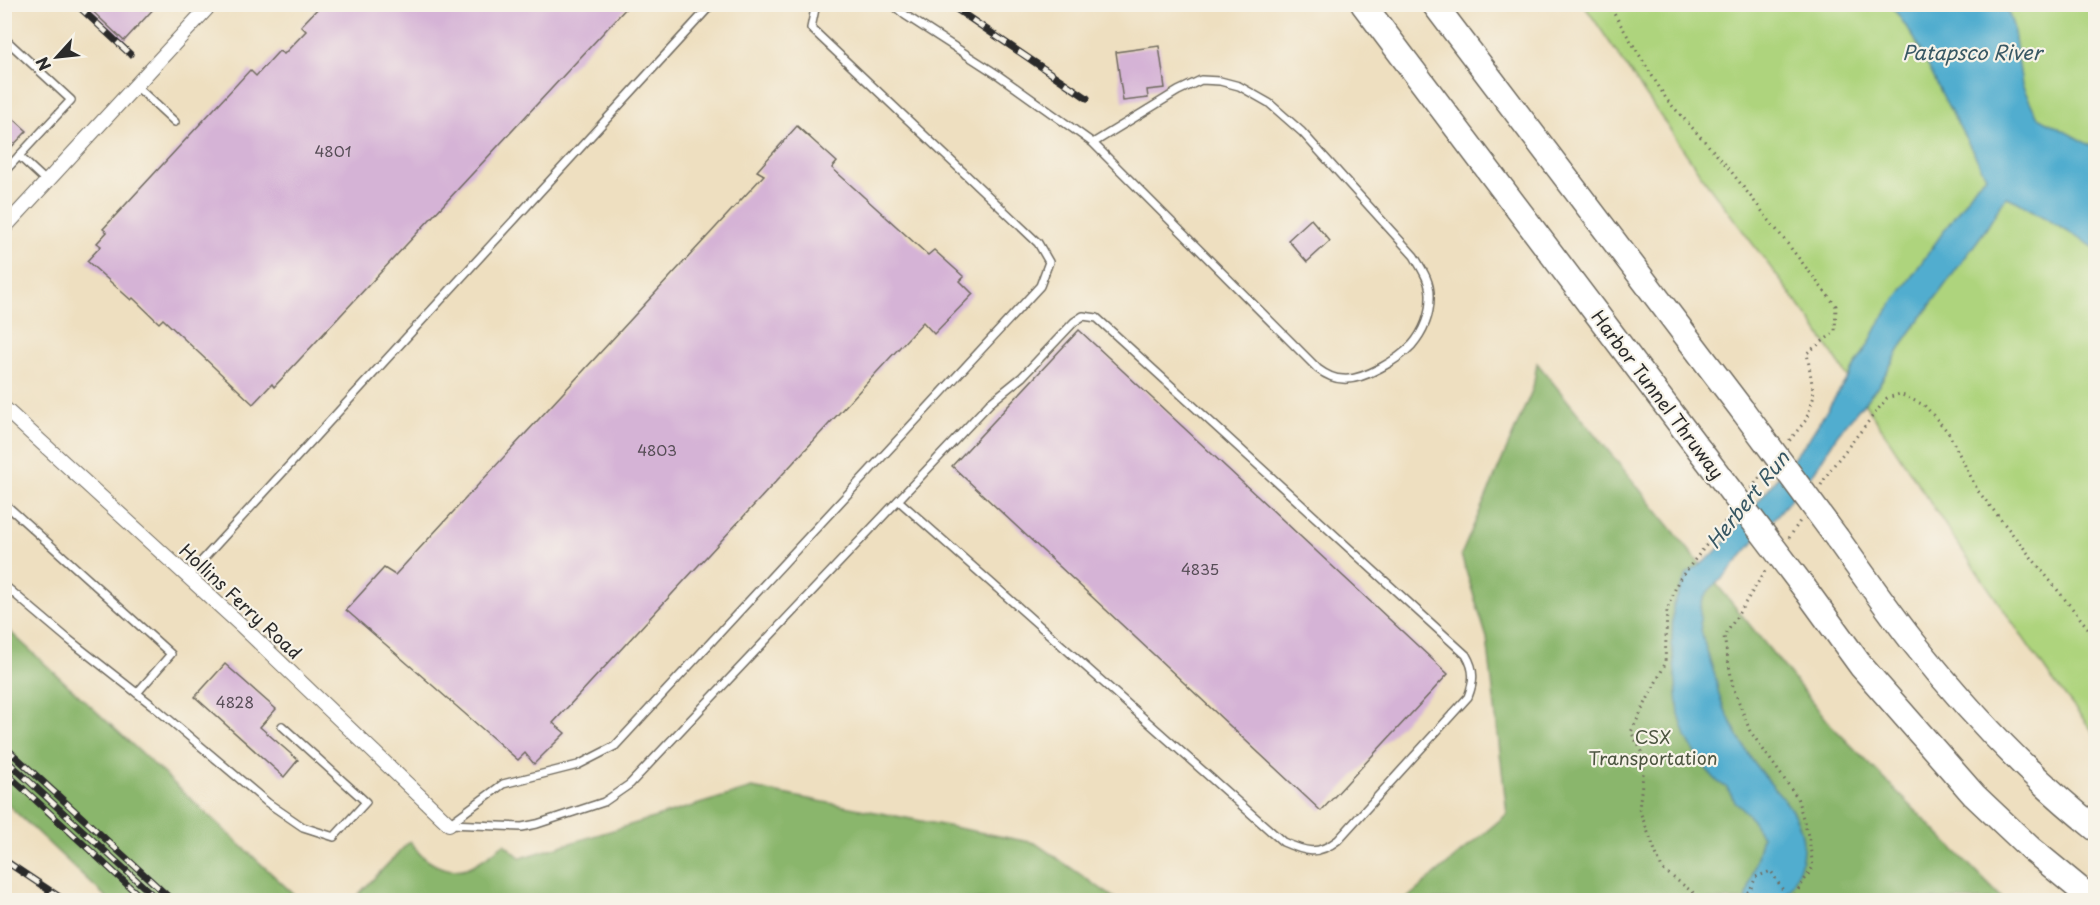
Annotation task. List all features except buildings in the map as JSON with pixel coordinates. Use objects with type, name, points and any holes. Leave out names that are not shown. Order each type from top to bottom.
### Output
[{"type":"highway","name":"Harbor Tunnel Thruway","points":[[1363,4],[1862,666],[1974,795],[2030,848],[2093,900]]},
{"type":"highway","points":[[1434,4],[1743,411],[1913,641],[2012,754],[2096,829]]},
{"type":"street","points":[[4,228],[211,4]]},
{"type":"street","name":"Hollins Ferry Road","points":[[4,408],[186,578],[242,626],[449,824]]},
{"type":"lane","points":[[186,578],[712,4]]},
{"type":"lane","points":[[449,824],[503,784],[578,765],[615,746],[1040,286],[1049,262],[1038,243],[811,28],[816,4]]},
{"type":"lane","points":[[892,4],[905,15],[998,75],[1093,143],[1318,369],[1331,378],[1346,380],[1358,378],[1373,371],[1412,346],[1422,331],[1428,316],[1431,297],[1429,286],[1414,256],[1302,132],[1269,103],[1239,86],[1220,81],[1201,80],[1178,91],[1093,143]]},
{"type":"lane","points":[[4,38],[71,99],[4,172]]},
{"type":"lane","points":[[136,86],[176,122]]},
{"type":"lane","points":[[20,156],[48,182]]},
{"type":"lane","points":[[449,824],[522,827],[614,797],[630,784],[990,403],[1022,377],[1074,322],[1083,316],[1097,318],[1466,655],[1472,665],[1472,686],[1468,697],[1338,840],[1318,851],[1299,849],[1283,842],[899,501]]},
{"type":"lane","points":[[4,503],[171,654],[137,693]]},
{"type":"lane","points":[[4,585],[268,803],[303,827],[334,837],[366,802],[282,726]]},
{"type":"path","points":[[1608,4],[1667,100],[1726,165],[1836,306],[1835,332],[1807,353],[1814,396],[1806,420],[1783,448]]},
{"type":"path","points":[[1818,490],[1830,470],[1887,398],[1900,394],[1924,405],[1948,432],[1978,491],[2042,574],[2096,638]]},
{"type":"path","points":[[1746,494],[1768,466]]},
{"type":"path","points":[[1702,900],[1662,869],[1639,809],[1645,757],[1631,732],[1665,664],[1667,611],[1678,581],[1731,513]]},
{"type":"path","points":[[1787,541],[1800,521]]},
{"type":"path","points":[[1738,900],[1750,890],[1756,877],[1772,871],[1786,895],[1794,896],[1813,867],[1809,839],[1797,797],[1750,731],[1733,687],[1724,637],[1773,560]]},
{"type":"green space","points":[[1584,5],[2095,5],[2095,734],[2051,678],[1951,534],[1811,321],[1703,178]]},
{"type":"green space","name":"CSX Transportation","points":[[1537,363],[1831,725],[2004,900],[1405,900],[1507,814],[1487,638],[1461,555],[1533,388]]},
{"type":"green space","points":[[5,627],[300,900],[109,900],[5,802]]},
{"type":"green space","points":[[752,788],[1035,843],[1117,900],[353,900],[410,841],[427,860],[442,868],[458,870],[477,863],[504,844],[521,858]]},
{"type":"water","name":"Patapsco River","points":[[1891,5],[2006,5],[2013,26],[2022,85],[2037,116],[2095,148],[2095,248],[2007,197],[1907,337],[1879,385],[1837,435],[1815,471],[1704,597],[1700,614],[1701,631],[1722,703],[1752,760],[1792,811],[1803,841],[1800,867],[1785,900],[1746,900],[1762,836],[1727,788],[1718,782],[1699,761],[1686,737],[1679,715],[1672,642],[1673,607],[1687,574],[1709,558],[1726,541],[1808,440],[1867,347],[1881,320],[1977,184],[1986,176],[1914,38]]},
{"type":"railway","points":[[76,4],[130,54]]},
{"type":"railway","points":[[949,4],[1087,98]]},
{"type":"railway","points":[[4,746],[172,900]]},
{"type":"railway","points":[[4,758],[158,900]]},
{"type":"railway","points":[[4,771],[144,900]]},
{"type":"railway","points":[[4,860],[64,900]]},
{"type":"water label","name":"Herbert Run","points":[[1748,500]]}]
